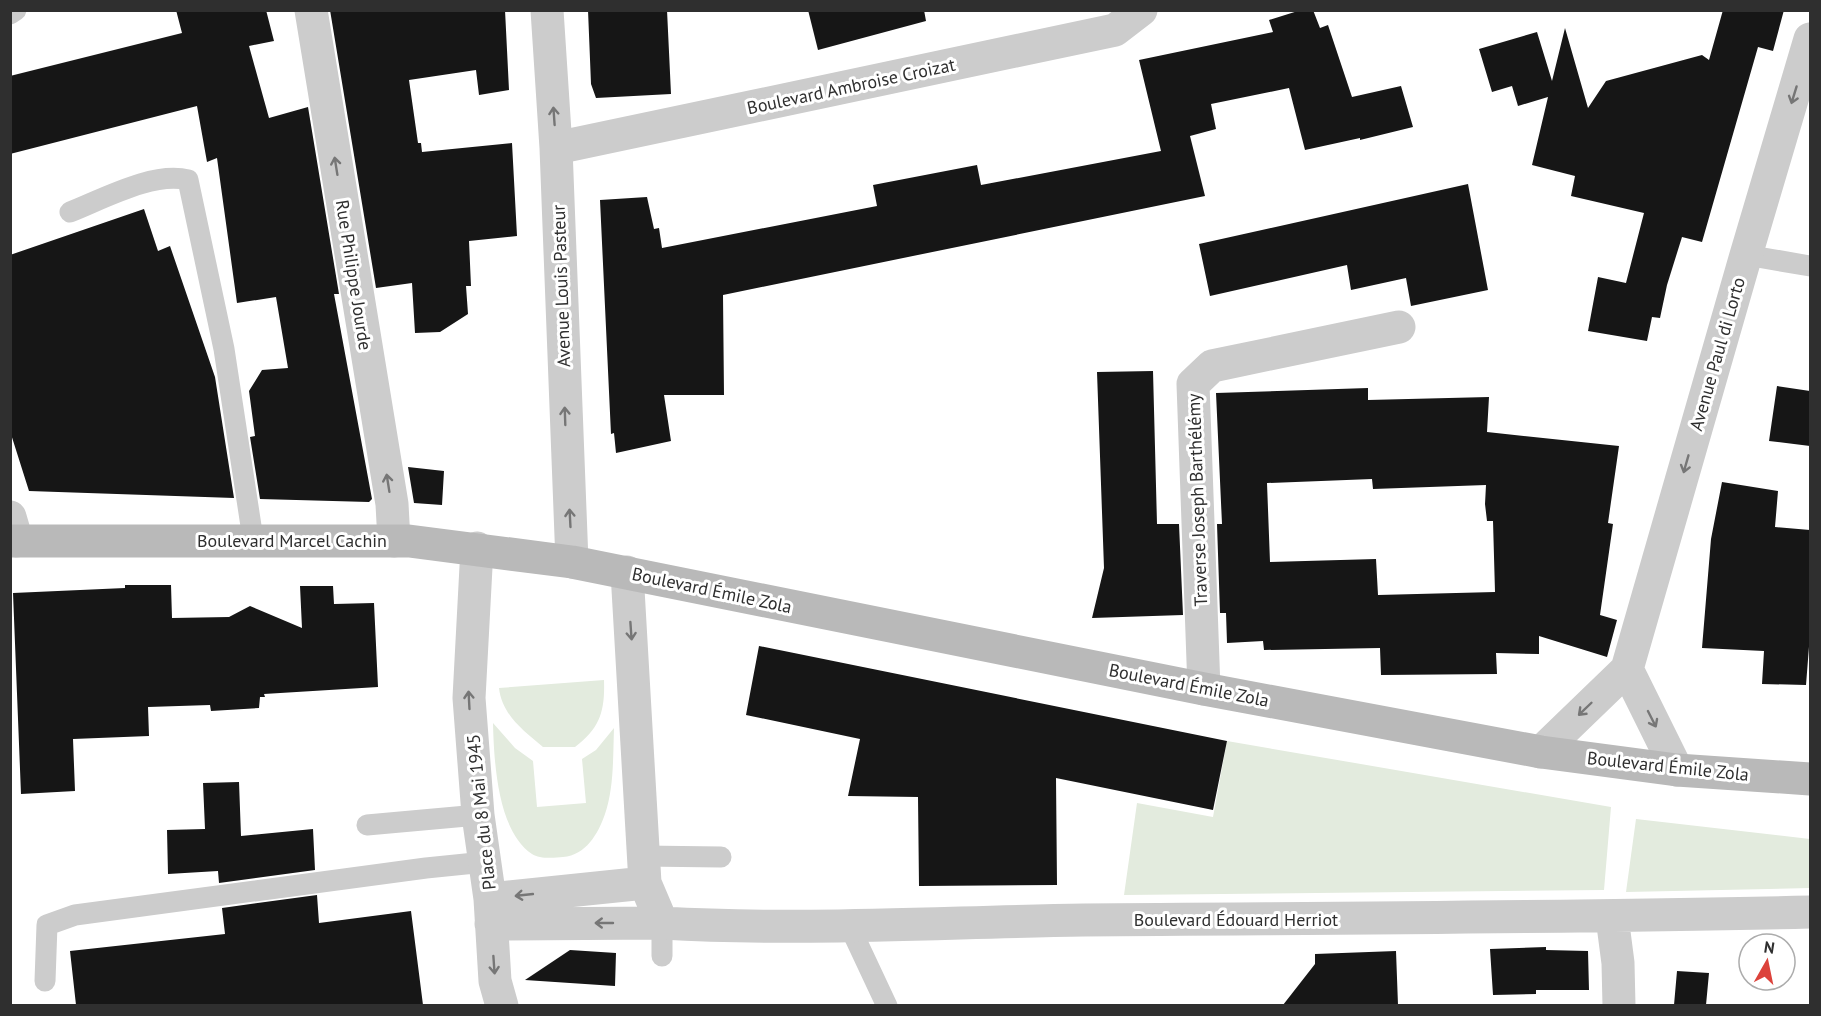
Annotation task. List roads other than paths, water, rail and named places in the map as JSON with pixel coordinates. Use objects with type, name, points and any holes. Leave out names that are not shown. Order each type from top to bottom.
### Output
[{"type":"main road","name":"Boulevard Marcel Cachin","points":[[13,533],[409,540],[572,562]]},
{"type":"main road","name":"Boulevard Émile Zola","points":[[572,562],[1204,689],[1541,752],[1677,770],[1810,779]]},
{"type":"street","name":"Rue Philippe Jourde","points":[[311,10],[392,504],[394,541]]},
{"type":"street","name":"Avenue Louis Pasteur","points":[[547,10],[556,148],[572,562]]},
{"type":"street","name":"Boulevard Ambroise Croizat","points":[[556,148],[1115,30],[1141,10]]},
{"type":"street","name":"Avenue Paul di Lorto","points":[[1541,752],[1627,669],[1810,39]]},
{"type":"street","name":"Traverse Joseph Barthélémy","points":[[1204,689],[1193,384],[1212,366],[1399,327]]},
{"type":"street","name":"Place du 8 Mai 1945","points":[[477,548],[469,689],[478,815],[490,912],[644,869]]},
{"type":"street","points":[[627,572],[644,869],[662,923]]},
{"type":"street","points":[[1627,669],[1677,770]]},
{"type":"street","points":[[490,912],[495,981],[502,1005]]},
{"type":"street","name":"Boulevard Édouard Herriot","points":[[490,912],[719,926],[1085,920],[1612,917],[1810,912]]},
{"type":"street","points":[[1612,917],[1618,963],[1619,1005]]},
{"type":"lane","points":[[10,14],[16,10]]},
{"type":"lane","points":[[70,212],[140,184],[176,177],[188,180],[224,349],[254,539]]},
{"type":"lane","points":[[1746,255],[1810,266]]},
{"type":"lane","points":[[367,825],[478,815]]},
{"type":"lane","points":[[644,869],[721,856]]},
{"type":"lane","points":[[45,981],[47,925],[75,915],[485,862]]},
{"type":"lane","points":[[662,923],[662,956]]},
{"type":"lane","points":[[849,925],[887,1005]]}]
